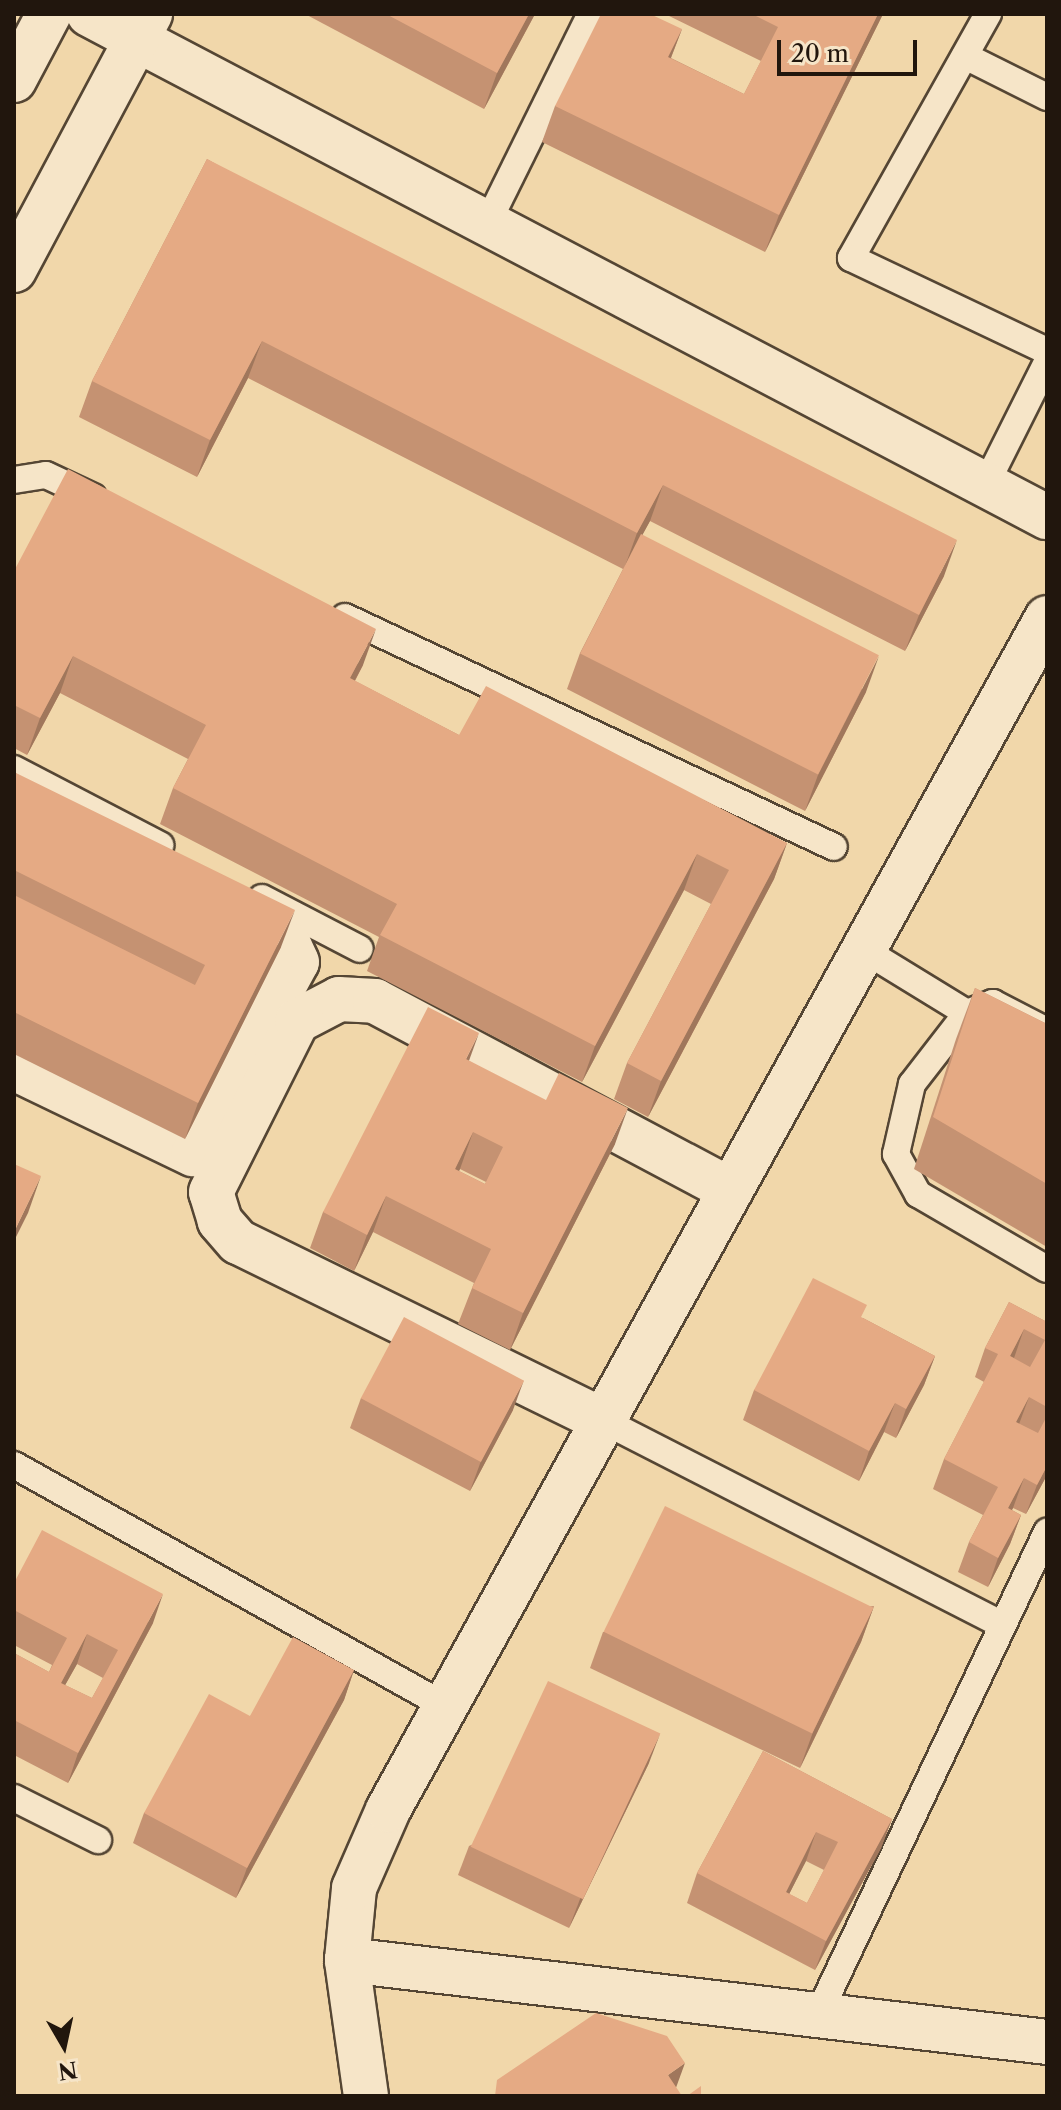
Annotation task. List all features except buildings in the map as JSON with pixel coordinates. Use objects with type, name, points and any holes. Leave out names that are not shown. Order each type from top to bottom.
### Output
[{"type":"street","points":[[89,14],[143,27],[486,226],[1047,517]]},
{"type":"street","points":[[14,80],[34,26]]},
{"type":"street","points":[[14,270],[143,27]]},
{"type":"street","points":[[366,2096],[347,1960],[354,1888],[446,1706],[1047,618]]},
{"type":"street","points":[[14,802],[184,879],[298,956],[193,1154],[14,1068]]},
{"type":"street","points":[[604,1421],[238,1242],[220,1221],[211,1192],[297,1021],[339,999],[375,1001],[731,1190]]},
{"type":"street","points":[[347,1960],[1047,2042]]},
{"type":"lane","points":[[486,226],[591,14]]},
{"type":"lane","points":[[988,14],[851,258],[1047,351]]},
{"type":"lane","points":[[965,56],[1047,97]]},
{"type":"lane","points":[[985,486],[1047,362]]},
{"type":"lane","points":[[14,480],[46,475],[118,509]]},
{"type":"lane","points":[[318,604],[834,847]]},
{"type":"lane","points":[[14,769],[184,879]]},
{"type":"lane","points":[[235,884],[360,949]]},
{"type":"lane","points":[[864,950],[967,1013]]},
{"type":"lane","points":[[1047,1031],[993,1003],[967,1013],[912,1084],[896,1154],[918,1194],[1047,1269]]},
{"type":"lane","points":[[604,1421],[1000,1624]]},
{"type":"lane","points":[[14,1465],[446,1706]]},
{"type":"lane","points":[[818,2015],[1000,1624],[1047,1532]]},
{"type":"lane","points":[[14,1798],[98,1840]]}]
